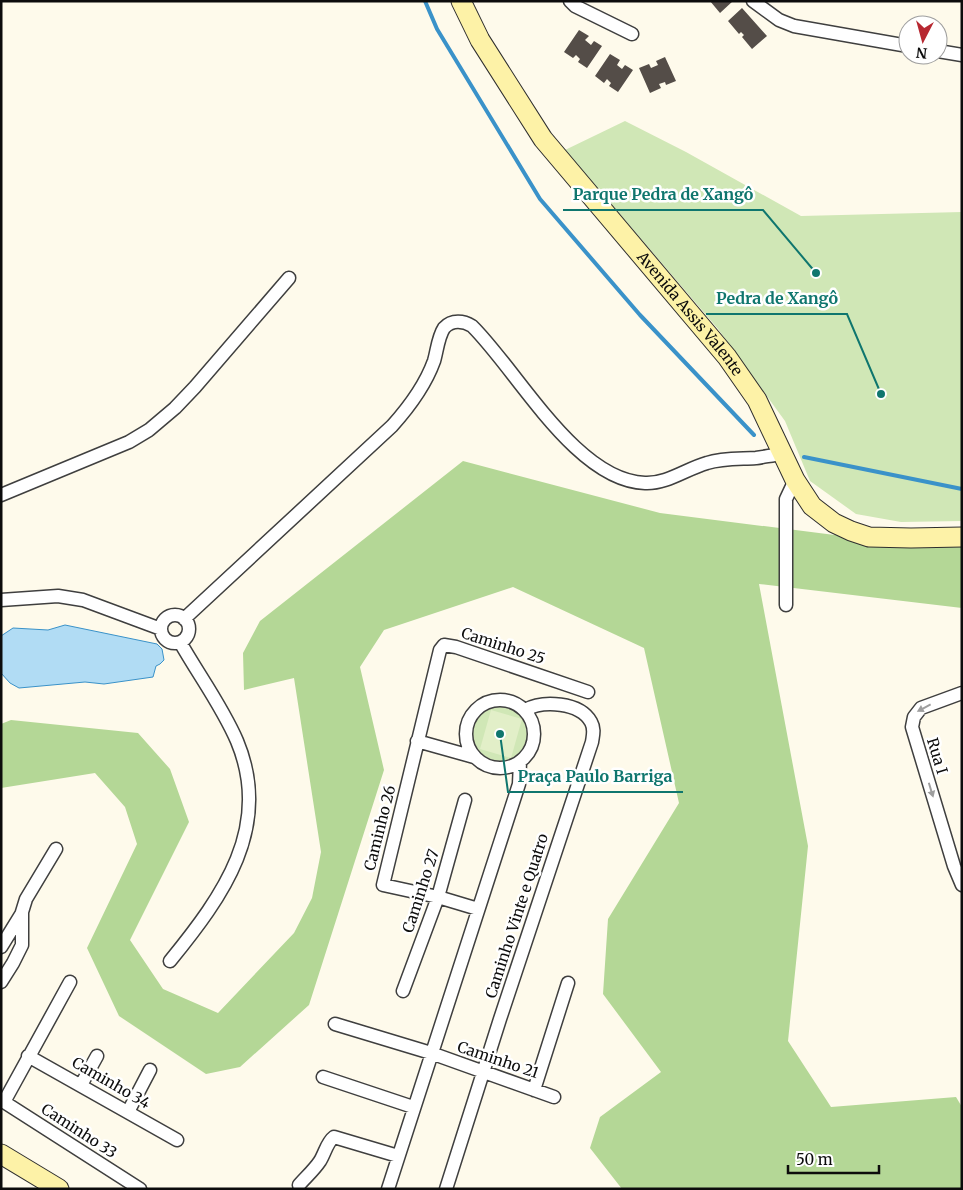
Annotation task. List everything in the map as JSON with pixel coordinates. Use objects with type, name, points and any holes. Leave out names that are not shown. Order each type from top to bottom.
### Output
[{"type":"main road","name":"Avenida Assis Valente","points":[[461,1],[480,40],[543,139],[727,357],[757,400],[795,480],[812,506],[834,523],[869,537],[962,537]]},
{"type":"main road","points":[[1,1154],[59,1189]]},
{"type":"street","points":[[570,1],[574,6],[632,34]]},
{"type":"street","points":[[752,1],[767,7],[779,20],[794,26],[898,44]]},
{"type":"street","points":[[948,53],[962,55]]},
{"type":"street","points":[[1,495],[129,442],[149,430],[175,408],[195,387],[289,278]]},
{"type":"street","points":[[184,619],[392,426],[418,394],[434,361],[444,328],[452,323],[464,321],[472,326],[549,420],[572,444],[615,476],[645,483],[661,482],[708,463],[782,454]]},
{"type":"street","points":[[786,605],[786,499],[795,480]]},
{"type":"street","points":[[1,600],[58,596],[82,600],[161,629]]},
{"type":"street","points":[[172,616],[181,616],[184,619],[187,622],[187,636],[180,642],[168,640],[164,637],[161,629],[164,621],[172,616]]},
{"type":"street","points":[[170,961],[190,936],[230,876],[242,848],[249,817],[249,791],[245,765],[237,741],[227,720],[180,642]]},
{"type":"street","name":"Caminho 25","points":[[417,742],[440,650],[444,645],[470,651],[588,692]]},
{"type":"street","name":"Rua I","points":[[962,693],[921,708],[916,712],[912,727],[954,866],[962,885]]},
{"type":"street","points":[[417,742],[474,757],[490,767],[510,767],[520,762],[528,754],[533,743],[535,731],[532,720],[525,710],[514,702],[500,700],[493,700],[480,706],[470,716],[466,730],[467,744],[474,757]]},
{"type":"street","name":"Caminho Vinte e Quatro","points":[[446,1189],[594,732],[592,723],[578,710],[544,704],[532,706],[525,710]]},
{"type":"street","name":"Caminho 26","points":[[417,742],[383,885],[478,909]]},
{"type":"street","points":[[388,1189],[519,784],[520,762]]},
{"type":"street","name":"Caminho 27","points":[[403,991],[438,898],[465,800]]},
{"type":"street","points":[[1,948],[22,912],[26,899],[56,849]]},
{"type":"street","points":[[1,982],[22,945],[22,912]]},
{"type":"street","points":[[2,1101],[70,982]]},
{"type":"street","points":[[534,1090],[568,983]]},
{"type":"street","name":"Caminho 21","points":[[335,1024],[431,1054],[554,1097]]},
{"type":"street","name":"Caminho 34","points":[[28,1056],[177,1140]]},
{"type":"street","points":[[81,1085],[97,1056]]},
{"type":"street","points":[[128,1112],[150,1070]]},
{"type":"street","points":[[323,1077],[413,1107]]},
{"type":"street","name":"Caminho 33","points":[[2,1101],[140,1189]]},
{"type":"street","points":[[298,1185],[313,1170],[321,1159],[330,1140],[334,1137],[398,1156]]},
{"type":"green space","points":[[625,121],[686,152],[801,216],[962,212],[962,521],[901,522],[856,514],[810,481],[785,421],[718,329],[565,150]]},
{"type":"green space","points":[[463,461],[660,513],[866,539],[962,543],[962,608],[759,584],[808,846],[788,1041],[831,1107],[956,1097],[962,1107],[962,1189],[622,1189],[590,1148],[600,1117],[661,1072],[603,994],[608,919],[679,803],[644,648],[513,587],[384,630],[360,667],[384,770],[309,1005],[240,1067],[206,1074],[119,1016],[87,948],[137,844],[125,807],[95,773],[1,788],[1,724],[11,720],[138,733],[170,769],[189,822],[130,940],[163,989],[218,1013],[294,933],[312,898],[321,852],[294,678],[244,690],[243,653],[260,621]]},
{"type":"green space","points":[[495,707],[505,707],[515,711],[523,719],[527,734],[523,749],[515,757],[505,761],[495,761],[485,757],[477,749],[473,739],[473,729],[477,719],[485,711]]},
{"type":"green space","points":[[491,710],[522,719],[511,758],[480,749]]},
{"type":"water","points":[[65,625],[157,644],[162,649],[164,660],[156,666],[153,677],[104,684],[85,682],[19,688],[10,683],[1,673],[1,636],[13,628],[48,630]]},
{"type":"building","points":[[710,1],[733,1],[720,13]]},
{"type":"building","points":[[742,8],[767,36],[752,49],[742,37],[744,35],[741,32],[739,34],[728,21]]},
{"type":"building","points":[[579,30],[589,36],[585,40],[591,45],[594,41],[602,46],[587,68],[578,62],[580,59],[576,55],[573,58],[564,52]]},
{"type":"building","points":[[610,54],[620,60],[617,65],[622,69],[625,65],[633,70],[618,92],[609,86],[611,83],[607,79],[604,83],[595,76]]},
{"type":"building","points":[[665,57],[676,81],[666,85],[665,82],[659,84],[661,88],[650,93],[639,68],[649,64],[651,68],[658,65],[656,61]]},
{"type":"waterway","points":[[425,1],[437,29],[540,199],[640,315],[754,435]]},
{"type":"waterway","points":[[804,457],[962,489]]},
{"type":"place","name":"Parque Pedra de Xangô","points":[[816,273]]},
{"type":"place","name":"Pedra de Xangô","points":[[881,394]]},
{"type":"place","name":"Praça Paulo Barriga","points":[[500,734]]}]
